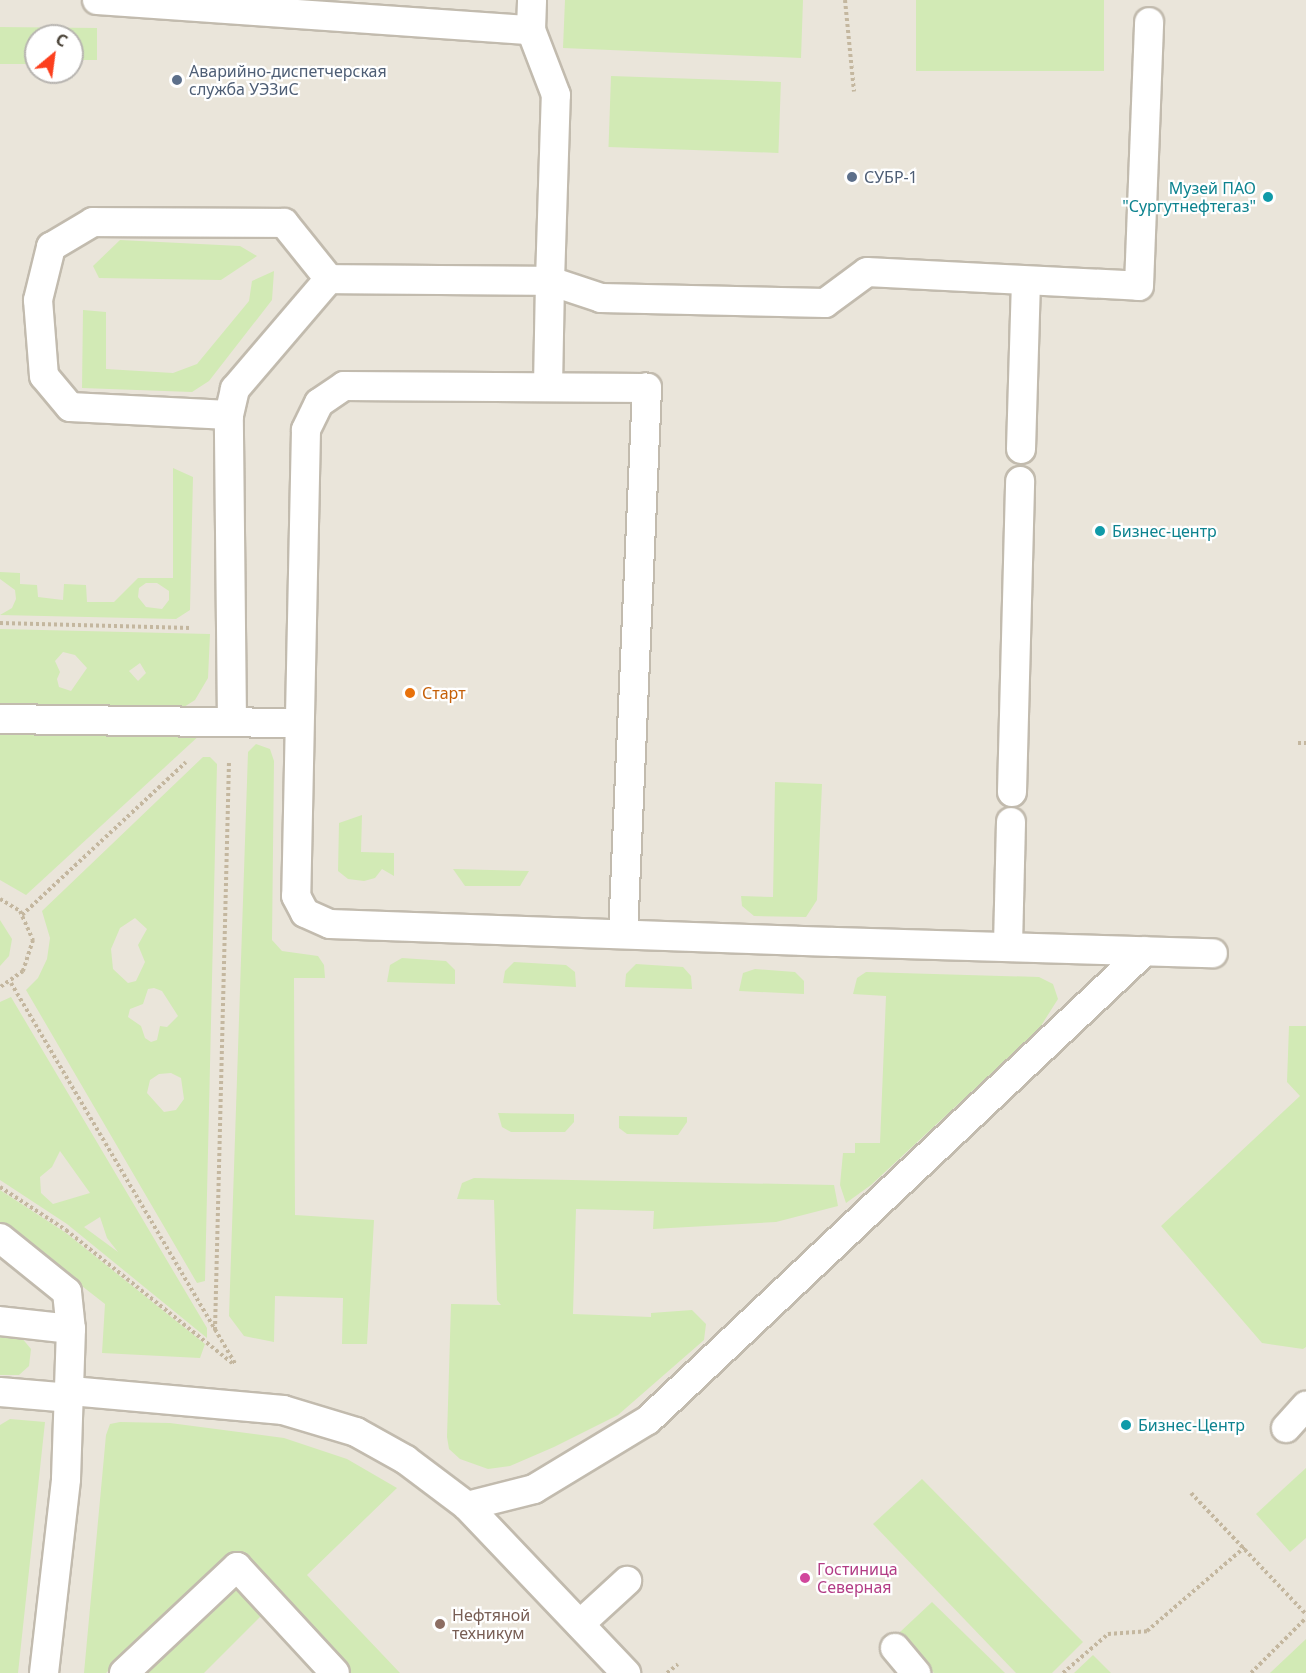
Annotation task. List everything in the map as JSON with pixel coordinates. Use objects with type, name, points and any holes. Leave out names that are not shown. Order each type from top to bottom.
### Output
[{"type":"lane","points":[[97,0],[531,30]]},
{"type":"lane","points":[[532,0],[531,30],[556,95],[548,386]]},
{"type":"lane","points":[[329,279],[550,281],[601,298],[825,303],[867,272],[1139,286],[1149,22]]},
{"type":"lane","points":[[229,415],[70,407],[44,376],[38,300],[51,247],[93,222],[284,223],[329,279]]},
{"type":"lane","points":[[232,722],[229,415],[235,389],[329,279]]},
{"type":"lane","points":[[1021,449],[1026,281]]},
{"type":"lane","points":[[623,934],[647,388],[357,383],[344,386],[319,403],[306,430],[297,723],[296,896],[305,913],[330,924],[623,934],[1008,945],[1213,953]]},
{"type":"lane","points":[[1012,792],[1020,481]]},
{"type":"lane","points":[[0,719],[297,723]]},
{"type":"lane","points":[[1008,945],[1011,822]]},
{"type":"lane","points":[[467,1506],[534,1489],[648,1420],[1145,951]]},
{"type":"lane","points":[[0,1238],[67,1292],[71,1329],[71,1395],[44,1673]]},
{"type":"lane","points":[[0,1322],[71,1329]]},
{"type":"lane","points":[[0,1392],[284,1410],[356,1432],[406,1460],[467,1506],[626,1673]]},
{"type":"lane","points":[[1286,1428],[1306,1406]]},
{"type":"lane","points":[[124,1673],[237,1567],[335,1673]]},
{"type":"lane","points":[[580,1624],[627,1581]]},
{"type":"lane","points":[[895,1648],[916,1673]]},
{"type":"path","points":[[845,0],[854,92]]},
{"type":"path","points":[[0,623],[231,628]]},
{"type":"path","points":[[1298,743],[1306,742]]},
{"type":"path","points":[[22,915],[191,757]]},
{"type":"path","points":[[216,1330],[229,757]]},
{"type":"path","points":[[0,899],[22,915],[33,940],[31,957],[11,983],[0,987]]},
{"type":"path","points":[[0,1186],[66,1230],[237,1367],[11,983]]},
{"type":"path","points":[[1191,1492],[1245,1546],[1306,1616],[1251,1673]]},
{"type":"path","points":[[1063,1673],[1108,1634],[1147,1631],[1245,1546]]},
{"type":"path","points":[[667,1673],[678,1664]]},
{"type":"shaded area","points":[[0,0],[1306,0],[1306,1673],[0,1673]]},
{"type":"green space","points":[[565,0],[803,0],[801,58],[563,48]]},
{"type":"green space","points":[[916,0],[1104,0],[1104,71],[916,71]]},
{"type":"green space","points":[[0,27],[24,27],[24,64],[0,64]]},
{"type":"green space","points":[[84,28],[97,28],[97,60],[84,60]]},
{"type":"green space","points":[[611,76],[781,82],[778,153],[609,147]]},
{"type":"green space","points":[[120,240],[240,246],[257,256],[221,280],[99,278],[93,266]]},
{"type":"green space","points":[[274,271],[272,300],[209,381],[192,392],[82,388],[83,310],[106,312],[106,369],[173,373],[197,364],[249,301],[252,281]]},
{"type":"green space","points":[[173,468],[193,477],[190,610],[176,619],[0,615],[12,608],[16,599],[15,590],[0,579],[0,572],[20,573],[20,584],[37,585],[38,597],[63,600],[64,584],[86,585],[87,602],[114,602],[138,578],[173,578]],"holes":[[[146,583],[157,583],[169,591],[169,600],[162,609],[146,607],[138,597],[139,588]]]},
{"type":"green space","points":[[0,629],[210,634],[208,678],[195,700],[184,707],[0,708]],"holes":[[[63,652],[75,655],[87,668],[71,691],[59,687],[57,679],[60,672],[55,661]],[[140,663],[146,673],[138,681],[129,671]]]},
{"type":"green space","points":[[0,732],[202,733],[26,895],[0,880]]},
{"type":"green space","points":[[256,744],[270,749],[274,761],[272,940],[282,951],[318,956],[324,965],[325,978],[294,978],[295,1215],[374,1220],[367,1344],[342,1344],[343,1298],[275,1296],[274,1342],[244,1336],[229,1316],[248,752]]},
{"type":"green space","points":[[203,757],[210,757],[217,764],[205,1281],[197,1283],[26,990],[38,978],[47,959],[50,938],[42,911]],"holes":[[[135,918],[147,929],[138,945],[145,962],[136,981],[128,983],[113,969],[111,949],[120,928]],[[154,988],[162,991],[178,1016],[167,1027],[160,1026],[157,1040],[151,1042],[145,1038],[141,1026],[128,1017],[130,1009],[143,1004],[148,989]],[[171,1073],[181,1078],[184,1099],[176,1110],[164,1112],[147,1093],[150,1080],[159,1074]]]},
{"type":"green space","points":[[775,782],[822,784],[817,900],[806,917],[754,916],[742,906],[741,896],[773,897]]},
{"type":"green space","points":[[362,815],[361,852],[394,853],[394,876],[382,869],[375,878],[364,881],[348,879],[338,871],[339,823]]},
{"type":"green space","points":[[453,869],[529,871],[520,886],[465,886]]},
{"type":"green space","points":[[0,920],[12,939],[9,956],[0,966]]},
{"type":"green space","points":[[402,958],[446,961],[455,970],[455,984],[387,982],[390,965]]},
{"type":"green space","points":[[514,962],[566,965],[575,972],[576,987],[503,983],[505,971]]},
{"type":"green space","points":[[636,964],[683,967],[691,976],[692,989],[625,987],[626,974]]},
{"type":"green space","points":[[755,969],[795,972],[804,981],[804,994],[739,991],[743,973]]},
{"type":"green space","points":[[866,972],[1039,977],[1053,984],[1058,999],[1039,1029],[871,1185],[846,1203],[840,1185],[843,1153],[855,1153],[855,1143],[880,1143],[886,996],[853,994],[857,978]]},
{"type":"green space","points":[[11,997],[207,1328],[207,1338],[67,1224],[0,1180],[0,1002]],"holes":[[[60,1151],[90,1193],[53,1204],[41,1193],[40,1177],[52,1167]],[[100,1217],[107,1238],[118,1252],[84,1227]]]},
{"type":"green space","points":[[1289,1026],[1306,1026],[1306,1347],[1303,1349],[1262,1343],[1161,1226],[1300,1096],[1287,1082]]},
{"type":"green space","points":[[498,1113],[574,1114],[574,1122],[565,1132],[511,1132],[502,1127]]},
{"type":"green space","points":[[619,1116],[687,1117],[687,1122],[678,1135],[627,1134],[619,1128]]},
{"type":"green space","points":[[474,1178],[834,1185],[838,1206],[776,1222],[653,1229],[654,1211],[576,1209],[573,1314],[651,1317],[651,1313],[692,1310],[706,1324],[704,1340],[618,1415],[510,1466],[488,1469],[460,1459],[449,1449],[447,1437],[451,1304],[501,1305],[497,1300],[494,1200],[457,1199],[462,1183]]},
{"type":"green space","points":[[0,1190],[66,1233],[205,1344],[200,1358],[102,1353],[105,1304],[0,1222]]},
{"type":"green space","points":[[0,1333],[21,1337],[31,1349],[29,1366],[19,1375],[0,1375]]},
{"type":"green space","points":[[10,1419],[45,1422],[18,1673],[0,1673],[0,1425]]},
{"type":"green space","points":[[120,1422],[170,1423],[284,1438],[347,1459],[397,1488],[307,1575],[400,1673],[351,1673],[243,1556],[234,1554],[106,1673],[84,1673],[106,1435],[110,1424]]},
{"type":"green space","points":[[1306,1468],[1306,1538],[1290,1552],[1256,1514]]},
{"type":"green space","points":[[922,1479],[1083,1642],[1052,1673],[1016,1673],[873,1524]]},
{"type":"green space","points":[[232,1582],[263,1614],[204,1673],[140,1673]]},
{"type":"green space","points":[[932,1602],[1005,1673],[934,1673],[899,1633]]},
{"type":"green space","points":[[1306,1639],[1306,1673],[1270,1673]]},
{"type":"green space","points":[[1093,1655],[1111,1673],[1074,1673]]},
{"type":"place","name":"Аварийно-диспетчерская служба УЭЗиС","points":[[177,80]]},
{"type":"place","name":"СУБР-1","points":[[852,177]]},
{"type":"place","name":"Музей ПАО \"Сургутнефтегаз\"","points":[[1268,197]]},
{"type":"place","name":"Бизнес-центр","points":[[1100,531]]},
{"type":"place","name":"Старт","points":[[410,693]]},
{"type":"place","name":"Бизнес-Центр","points":[[1126,1425]]},
{"type":"place","name":"Гостиница Северная","points":[[805,1578]]},
{"type":"place","name":"Нефтяной техникум","points":[[440,1624]]}]
